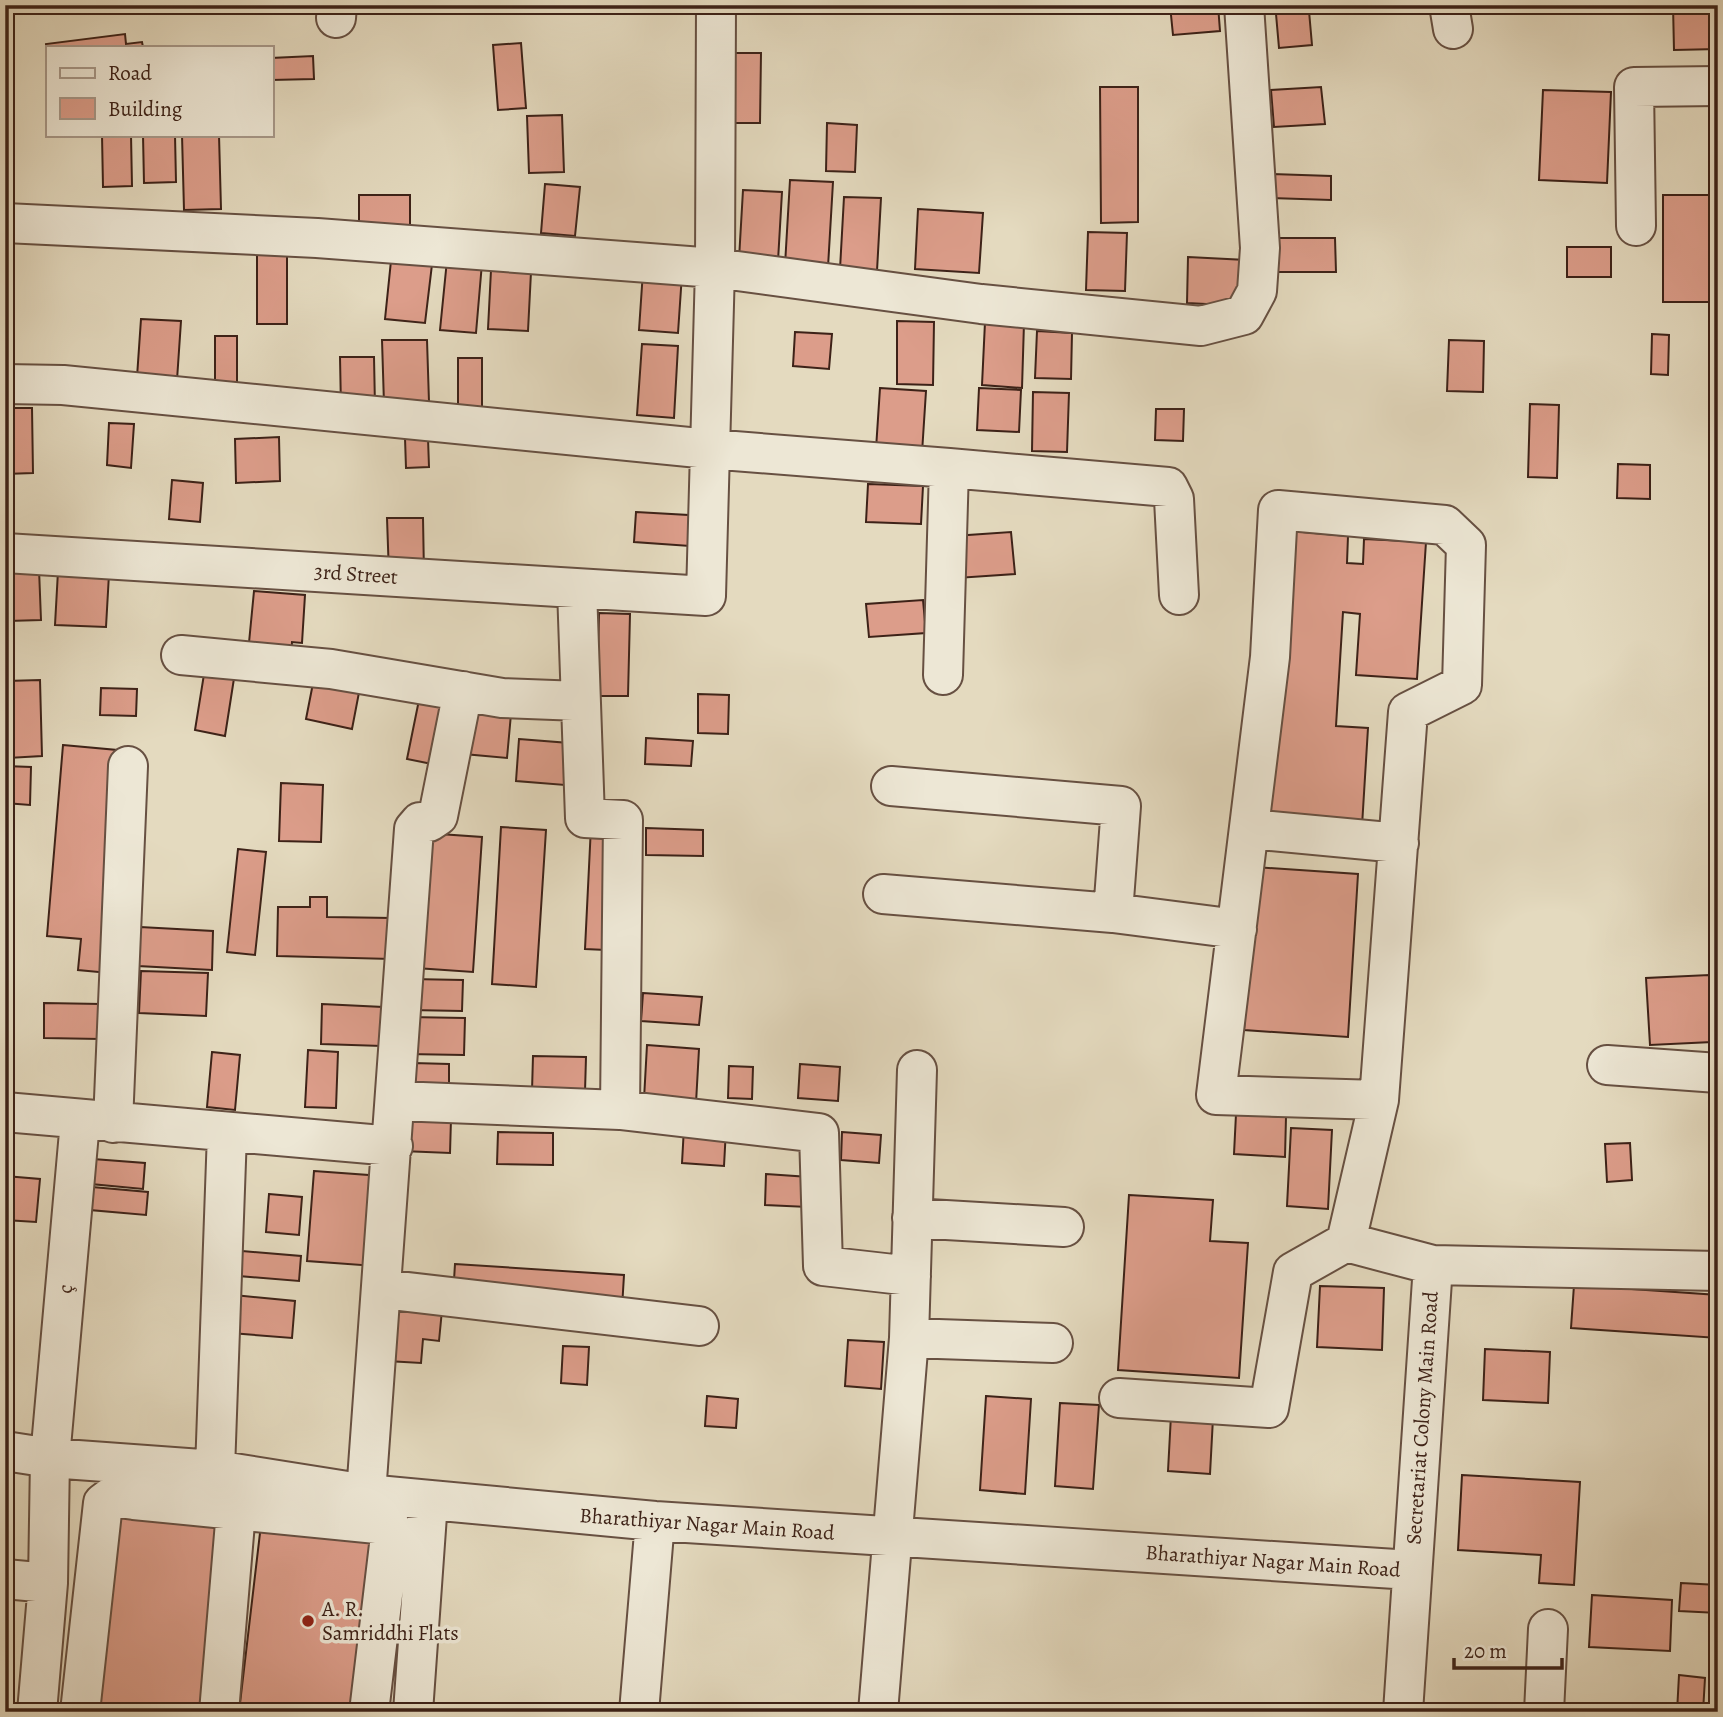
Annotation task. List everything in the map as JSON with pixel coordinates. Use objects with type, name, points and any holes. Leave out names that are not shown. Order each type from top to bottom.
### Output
[{"type":"street","points":[[709,449],[715,268],[716,5]]},
{"type":"street","points":[[5,223],[317,238],[715,268],[981,304],[1201,326],[1244,315],[1257,291],[1260,248],[1244,5]]},
{"type":"street","points":[[1636,226],[1634,87],[1718,86]]},
{"type":"street","points":[[5,384],[63,385],[709,449],[1168,487],[1174,499],[1179,595]]},
{"type":"street","name":"3rd Street","points":[[5,553],[706,596],[709,449]]},
{"type":"street","points":[[943,675],[949,468]]},
{"type":"street","points":[[1346,1242],[1379,1100],[1408,712],[1462,685],[1466,545],[1444,525],[1278,510],[1270,657],[1216,1095],[1379,1100]]},
{"type":"street","points":[[577,589],[585,818],[623,820],[620,1110]]},
{"type":"street","points":[[181,656],[331,669],[502,698],[580,701]]},
{"type":"street","points":[[366,1494],[397,1101],[414,829],[419,822],[429,822],[438,816],[463,691]]},
{"type":"street","name":"ç","points":[[37,1712],[48,1583],[50,1458],[96,1122],[128,766]]},
{"type":"street","points":[[891,786],[1121,806],[1113,913]]},
{"type":"street","points":[[1250,829],[1399,843]]},
{"type":"street","points":[[883,894],[1113,913],[1237,929]]},
{"type":"street","points":[[1607,1065],[1718,1073]]},
{"type":"street","points":[[878,1712],[909,1338],[916,1070]]},
{"type":"street","points":[[397,1101],[620,1110],[819,1133],[823,1266],[911,1276]]},
{"type":"street","points":[[5,1112],[393,1146]]},
{"type":"street","points":[[219,1712],[230,1485],[227,1133]]},
{"type":"street","points":[[912,1218],[1064,1227]]},
{"type":"street","points":[[1119,1398],[1269,1408],[1293,1272],[1346,1242],[1433,1265],[1718,1271]]},
{"type":"street","name":"Secretariat Colony Main Road","points":[[1403,1712],[1433,1265]]},
{"type":"street","points":[[382,1289],[699,1326]]},
{"type":"street","points":[[909,1338],[1053,1343]]},
{"type":"street","name":"Bharathiyar Nagar Main Road","points":[[5,1451],[50,1458],[137,1482],[366,1494],[655,1521],[1411,1570]]},
{"type":"street","points":[[80,1712],[103,1503],[137,1482]]},
{"type":"street","points":[[230,1485],[387,1525],[392,1534],[403,1579],[416,1648],[413,1712]]},
{"type":"street","points":[[369,1712],[377,1646],[403,1579],[428,1501]]},
{"type":"street","points":[[639,1712],[655,1521]]},
{"type":"street","points":[[5,1578],[48,1583]]},
{"type":"street","points":[[1544,1712],[1548,1629]]},
{"type":"street","points":[[377,1646],[416,1648]]},
{"type":"building","points":[[1170,5],[1218,5],[1220,31],[1173,35]]},
{"type":"building","points":[[1673,5],[1718,5],[1718,49],[1674,50]]},
{"type":"building","points":[[1309,11],[1312,45],[1279,48],[1276,14]]},
{"type":"building","points":[[125,34],[126,44],[142,42],[143,46],[46,46]]},
{"type":"building","points":[[521,43],[526,108],[498,110],[493,45]]},
{"type":"building","points":[[733,53],[761,53],[760,123],[733,123]]},
{"type":"building","points":[[313,56],[314,79],[273,80],[273,58]]},
{"type":"building","points":[[1100,87],[1138,87],[1138,222],[1101,223]]},
{"type":"building","points":[[1321,87],[1325,124],[1274,127],[1271,90]]},
{"type":"building","points":[[1543,90],[1611,92],[1607,183],[1539,180]]},
{"type":"building","points":[[562,115],[564,172],[529,173],[527,116]]},
{"type":"building","points":[[827,123],[857,125],[855,172],[826,171]]},
{"type":"building","points":[[102,136],[131,136],[132,186],[103,187]]},
{"type":"building","points":[[143,136],[175,136],[176,182],[144,183]]},
{"type":"building","points":[[182,136],[219,136],[221,209],[184,210]]},
{"type":"building","points":[[1272,174],[1331,176],[1331,200],[1271,198]]},
{"type":"building","points":[[790,180],[833,182],[828,267],[785,265]]},
{"type":"building","points":[[545,184],[580,187],[575,236],[541,233]]},
{"type":"building","points":[[743,190],[782,192],[778,261],[739,259]]},
{"type":"building","points":[[359,195],[410,195],[410,228],[359,228]]},
{"type":"building","points":[[1663,195],[1718,195],[1718,302],[1663,302]]},
{"type":"building","points":[[844,197],[881,198],[877,271],[840,269]]},
{"type":"building","points":[[918,209],[983,213],[979,273],[915,269]]},
{"type":"building","points":[[1088,232],[1127,233],[1125,291],[1086,290]]},
{"type":"building","points":[[1274,238],[1335,238],[1336,272],[1274,272]]},
{"type":"building","points":[[1567,247],[1611,247],[1611,277],[1567,277]]},
{"type":"building","points":[[392,251],[433,256],[425,323],[385,319]]},
{"type":"building","points":[[287,254],[287,324],[257,324],[257,255]]},
{"type":"building","points":[[1188,257],[1246,260],[1244,306],[1187,303]]},
{"type":"building","points":[[447,260],[482,263],[476,333],[440,330]]},
{"type":"building","points":[[491,270],[531,272],[528,331],[488,329]]},
{"type":"building","points":[[643,271],[682,274],[678,333],[639,330]]},
{"type":"building","points":[[141,319],[181,321],[177,380],[137,377]]},
{"type":"building","points":[[897,321],[934,322],[933,385],[897,384]]},
{"type":"building","points":[[985,322],[1024,323],[1022,388],[982,385]]},
{"type":"building","points":[[1037,331],[1072,333],[1071,379],[1035,378]]},
{"type":"building","points":[[795,332],[832,334],[829,369],[793,366]]},
{"type":"building","points":[[1652,334],[1669,335],[1668,375],[1651,374]]},
{"type":"building","points":[[215,336],[237,336],[237,392],[215,392]]},
{"type":"building","points":[[382,340],[427,340],[429,402],[384,404]]},
{"type":"building","points":[[1449,340],[1484,341],[1483,392],[1447,391]]},
{"type":"building","points":[[642,344],[678,346],[674,418],[637,415]]},
{"type":"building","points":[[340,357],[374,357],[375,407],[341,408]]},
{"type":"building","points":[[458,358],[482,358],[482,408],[458,408]]},
{"type":"building","points":[[880,388],[926,391],[922,453],[876,449]]},
{"type":"building","points":[[979,388],[1021,390],[1019,432],[977,430]]},
{"type":"building","points":[[1033,392],[1069,393],[1067,452],[1032,451]]},
{"type":"building","points":[[1530,404],[1559,405],[1557,478],[1528,477]]},
{"type":"building","points":[[5,408],[32,408],[33,473],[5,474]]},
{"type":"building","points":[[1156,409],[1184,409],[1183,441],[1155,440]]},
{"type":"building","points":[[109,423],[134,424],[131,468],[107,465]]},
{"type":"building","points":[[279,437],[280,481],[236,483],[235,439]]},
{"type":"building","points":[[405,438],[428,438],[429,467],[406,468]]},
{"type":"building","points":[[1618,464],[1650,465],[1650,499],[1617,498]]},
{"type":"building","points":[[172,480],[203,483],[200,522],[169,519]]},
{"type":"building","points":[[868,484],[923,486],[921,524],[866,522]]},
{"type":"building","points":[[636,512],[706,516],[704,547],[634,542]]},
{"type":"building","points":[[387,518],[423,518],[424,574],[389,575]]},
{"type":"building","points":[[1291,531],[1348,536],[1347,563],[1363,564],[1364,539],[1426,542],[1417,679],[1356,675],[1360,614],[1343,612],[1336,726],[1368,728],[1362,826],[1264,819]]},
{"type":"building","points":[[1011,532],[1015,574],[957,578],[954,536]]},
{"type":"building","points":[[39,569],[41,620],[8,621],[7,570]]},
{"type":"building","points":[[58,571],[109,574],[106,627],[55,625]]},
{"type":"building","points":[[254,591],[305,595],[302,643],[292,642],[291,657],[248,653]]},
{"type":"building","points":[[923,600],[926,633],[869,637],[866,604]]},
{"type":"building","points":[[599,613],[630,614],[628,696],[597,696]]},
{"type":"building","points":[[205,668],[235,672],[225,736],[195,730]]},
{"type":"building","points":[[315,673],[361,682],[352,729],[306,719]]},
{"type":"building","points":[[40,680],[42,756],[8,758],[6,681]]},
{"type":"building","points":[[101,688],[137,689],[136,716],[100,715]]},
{"type":"building","points":[[698,694],[729,695],[728,734],[698,733]]},
{"type":"building","points":[[419,700],[454,707],[442,766],[407,759]]},
{"type":"building","points":[[467,710],[511,714],[507,758],[464,754]]},
{"type":"building","points":[[646,738],[693,741],[691,766],[645,764]]},
{"type":"building","points":[[519,739],[569,743],[565,785],[516,781]]},
{"type":"building","points":[[63,745],[128,751],[109,973],[78,970],[81,939],[47,936]]},
{"type":"building","points":[[5,766],[31,767],[30,805],[5,803]]},
{"type":"building","points":[[281,783],[323,785],[321,842],[279,841]]},
{"type":"building","points":[[591,826],[611,827],[606,950],[585,949]]},
{"type":"building","points":[[501,827],[546,830],[536,987],[492,984]]},
{"type":"building","points":[[646,828],[703,830],[703,856],[646,855]]},
{"type":"building","points":[[425,833],[482,837],[473,972],[416,968]]},
{"type":"building","points":[[238,849],[266,852],[255,955],[227,952]]},
{"type":"building","points":[[1255,867],[1358,874],[1348,1037],[1244,1030]]},
{"type":"building","points":[[310,897],[327,897],[327,917],[392,918],[391,959],[277,956],[278,907],[310,907]]},
{"type":"building","points":[[140,927],[213,931],[212,970],[138,966]]},
{"type":"building","points":[[141,971],[208,973],[206,1016],[139,1013]]},
{"type":"building","points":[[1709,975],[1712,1042],[1650,1045],[1646,978]]},
{"type":"building","points":[[411,979],[463,980],[462,1011],[410,1010]]},
{"type":"building","points":[[643,993],[702,997],[699,1025],[641,1021]]},
{"type":"building","points":[[44,1003],[101,1004],[100,1039],[44,1038]]},
{"type":"building","points":[[322,1004],[383,1007],[382,1046],[321,1044]]},
{"type":"building","points":[[408,1017],[465,1018],[464,1055],[407,1054]]},
{"type":"building","points":[[647,1045],[699,1049],[696,1103],[644,1099]]},
{"type":"building","points":[[308,1050],[338,1052],[336,1108],[305,1107]]},
{"type":"building","points":[[212,1052],[240,1055],[235,1110],[207,1107]]},
{"type":"building","points":[[533,1056],[586,1057],[585,1092],[532,1091]]},
{"type":"building","points":[[413,1063],[449,1064],[449,1088],[413,1087]]},
{"type":"building","points":[[800,1064],[840,1067],[838,1101],[798,1098]]},
{"type":"building","points":[[729,1066],[753,1067],[752,1099],[728,1098]]},
{"type":"building","points":[[1236,1114],[1286,1117],[1285,1157],[1234,1154]]},
{"type":"building","points":[[403,1118],[451,1119],[450,1153],[402,1151]]},
{"type":"building","points":[[684,1127],[726,1129],[724,1166],[682,1163]]},
{"type":"building","points":[[1291,1128],[1332,1130],[1328,1209],[1287,1206]]},
{"type":"building","points":[[498,1132],[553,1133],[553,1165],[497,1164]]},
{"type":"building","points":[[842,1132],[881,1135],[879,1163],[841,1160]]},
{"type":"building","points":[[1630,1143],[1632,1180],[1607,1182],[1605,1144]]},
{"type":"building","points":[[93,1159],[145,1163],[143,1189],[91,1184]]},
{"type":"building","points":[[314,1171],[382,1176],[375,1266],[307,1261]]},
{"type":"building","points":[[766,1174],[809,1177],[808,1207],[765,1205]]},
{"type":"building","points":[[5,1176],[40,1179],[36,1222],[5,1220]]},
{"type":"building","points":[[92,1187],[148,1192],[146,1215],[90,1210]]},
{"type":"building","points":[[269,1194],[302,1197],[299,1235],[266,1232]]},
{"type":"building","points":[[1129,1195],[1213,1200],[1210,1241],[1248,1243],[1239,1378],[1118,1370]]},
{"type":"building","points":[[242,1251],[301,1256],[299,1281],[239,1276]]},
{"type":"building","points":[[455,1264],[624,1275],[622,1308],[453,1296]]},
{"type":"building","points":[[1574,1285],[1718,1295],[1718,1338],[1571,1328]]},
{"type":"building","points":[[1320,1286],[1384,1288],[1382,1350],[1317,1347]]},
{"type":"building","points":[[234,1295],[295,1301],[292,1338],[231,1333]]},
{"type":"building","points":[[390,1306],[442,1310],[439,1341],[423,1339],[421,1363],[387,1361]]},
{"type":"building","points":[[848,1340],[884,1342],[881,1389],[845,1386]]},
{"type":"building","points":[[563,1346],[589,1347],[587,1385],[561,1383]]},
{"type":"building","points":[[1485,1349],[1550,1352],[1548,1403],[1483,1400]]},
{"type":"building","points":[[707,1396],[738,1399],[736,1428],[705,1426]]},
{"type":"building","points":[[986,1396],[1031,1399],[1025,1494],[980,1490]]},
{"type":"building","points":[[1060,1403],[1099,1405],[1093,1489],[1055,1486]]},
{"type":"building","points":[[1171,1415],[1213,1418],[1210,1474],[1168,1471]]},
{"type":"building","points":[[1462,1475],[1580,1482],[1574,1585],[1539,1583],[1541,1555],[1458,1550]]},
{"type":"building","points":[[118,1502],[228,1514],[208,1712],[96,1712]]},
{"type":"building","name":"A. R. Samriddhi Flats","points":[[262,1516],[378,1531],[357,1712],[239,1712]]},
{"type":"building","points":[[1681,1583],[1718,1585],[1718,1613],[1679,1611]]},
{"type":"building","points":[[1592,1595],[1672,1600],[1670,1651],[1589,1647]]},
{"type":"building","points":[[1679,1675],[1705,1678],[1703,1712],[1677,1712]]},
{"type":"building","points":[[1712,1684],[1718,1684],[1718,1712],[1710,1712]]},
{"type":"building","points":[[1572,1706],[1600,1706],[1600,1712],[1572,1712]]},
{"type":"place","name":"A. R. Samriddhi Flats","points":[[308,1621]]}]
